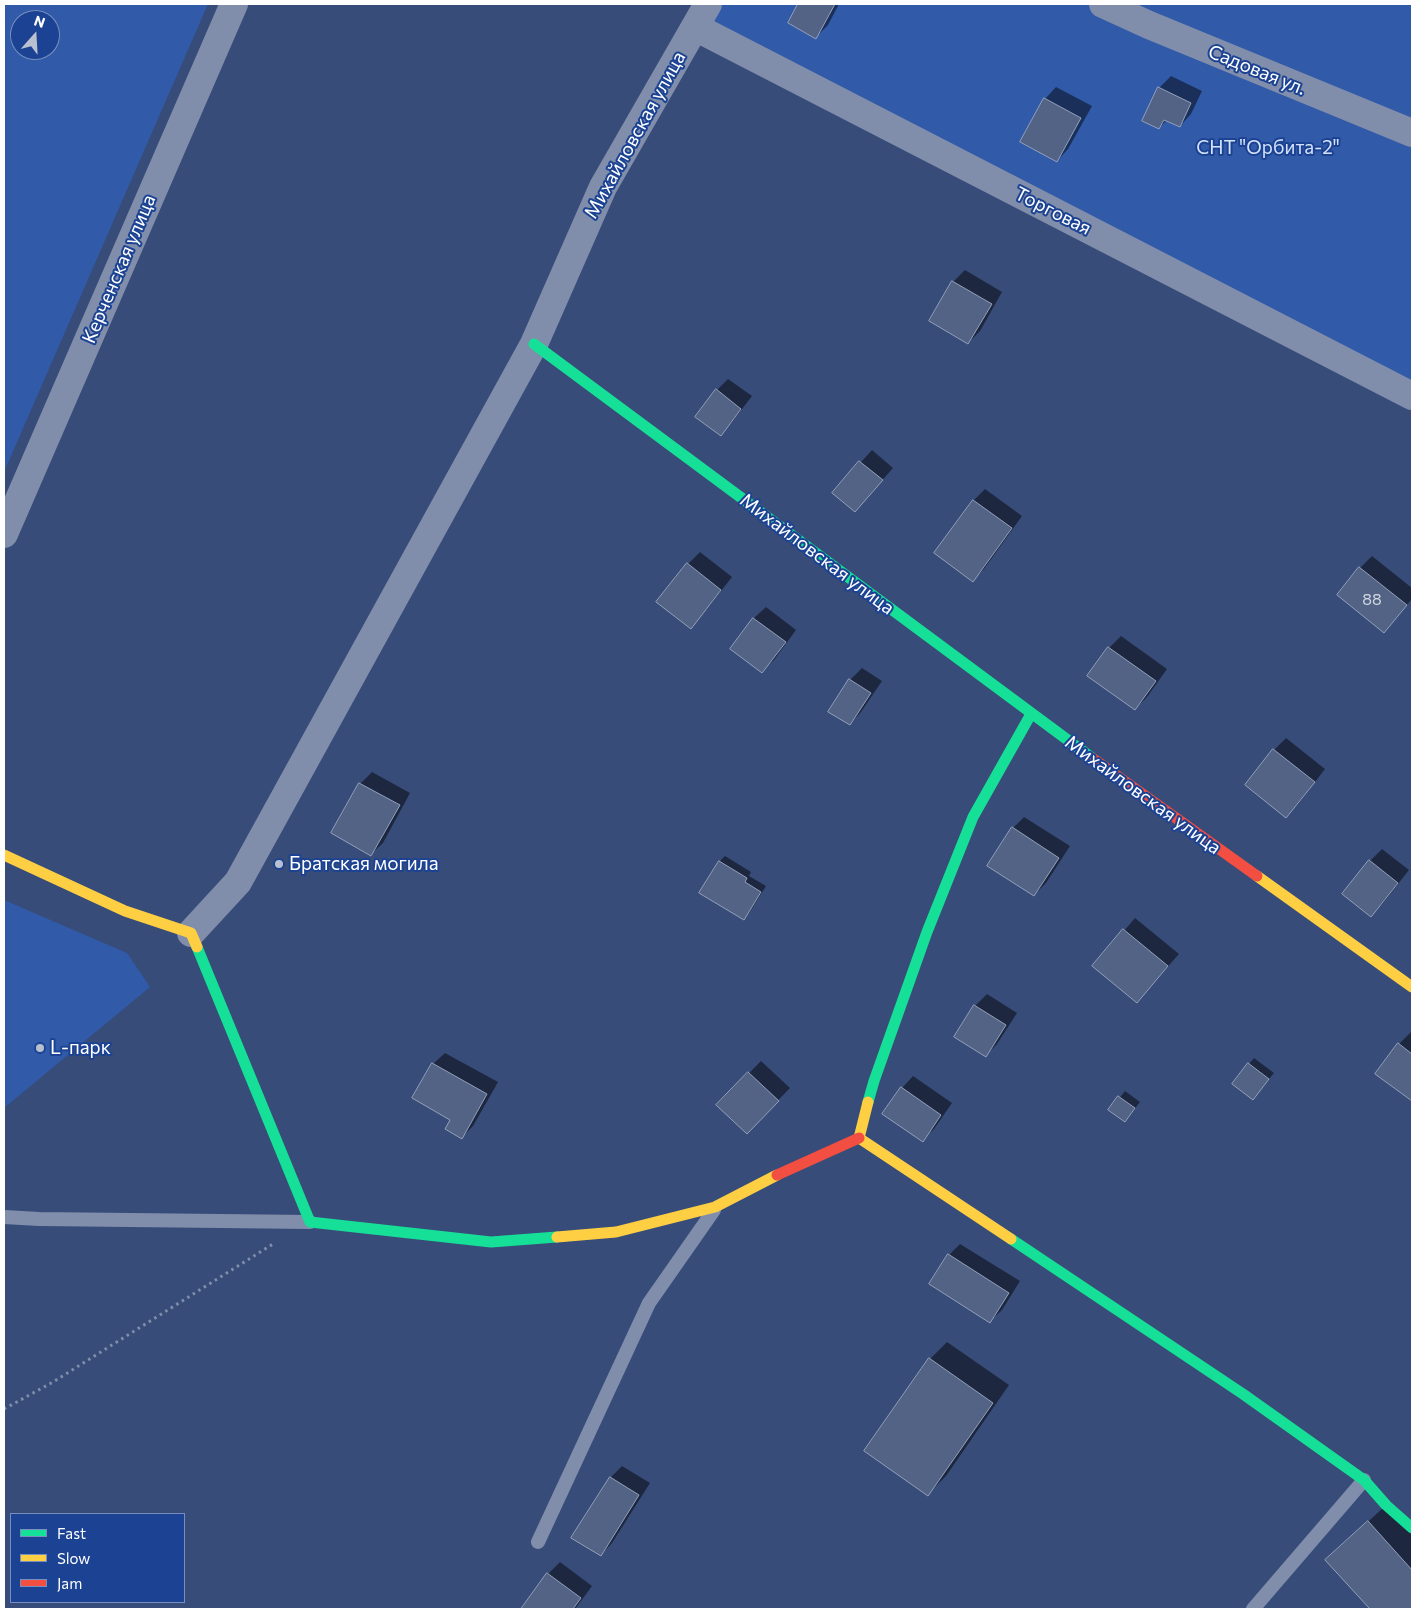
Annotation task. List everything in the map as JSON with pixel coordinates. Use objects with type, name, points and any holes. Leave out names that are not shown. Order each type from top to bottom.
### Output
[{"type":"street","name":"Керченская улица","points":[[4,534],[234,4]]},
{"type":"street","name":"Садовая ул.","points":[[1103,4],[1149,25],[1412,133]]},
{"type":"street","name":"Михайловская улица","points":[[701,15],[603,187],[534,344],[1031,714],[1412,987]]},
{"type":"street","name":"Торговая","points":[[701,15],[1412,396]]},
{"type":"street","points":[[191,932],[238,882],[534,344]]},
{"type":"street","points":[[858,1138],[874,1081],[927,932],[973,816],[1031,714]]},
{"type":"street","points":[[4,855],[125,911],[191,932]]},
{"type":"street","points":[[191,932],[310,1222],[491,1242],[616,1232],[716,1207],[798,1165],[858,1138]]},
{"type":"street","points":[[858,1138],[1243,1394],[1364,1480],[1386,1506],[1412,1528]]},
{"type":"lane","points":[[538,1542],[649,1304],[716,1207]]},
{"type":"lane","points":[[4,1217],[310,1222]]},
{"type":"lane","points":[[1253,1609],[1364,1480]]},
{"type":"path","points":[[4,1409],[53,1382],[310,1222]]},
{"type":"green space","points":[[4,4],[208,4],[4,472]]},
{"type":"green space","name":"СНТ \"Орбита-2\"","points":[[722,4],[1412,4],[1412,384],[710,23]]},
{"type":"green space","name":"L-парк","points":[[4,900],[127,953],[150,987],[4,1108]]},
{"type":"building","points":[[798,4],[835,4],[816,39],[788,23]]},
{"type":"building","points":[[1158,87],[1191,103],[1180,127],[1164,120],[1159,129],[1142,121]]},
{"type":"building","points":[[1044,98],[1081,118],[1057,162],[1020,142]]},
{"type":"building","points":[[952,281],[992,304],[968,344],[929,321]]},
{"type":"building","points":[[716,389],[741,409],[721,436],[695,417]]},
{"type":"building","points":[[859,461],[883,480],[855,512],[832,493]]},
{"type":"building","points":[[973,500],[1012,528],[973,582],[934,553]]},
{"type":"building","points":[[687,563],[721,590],[691,629],[656,602]]},
{"type":"building","points":[[1359,567],[1407,605],[1384,633],[1337,595]]},
{"type":"building","points":[[753,618],[786,642],[762,673],[730,649]]},
{"type":"building","points":[[1108,647],[1156,681],[1135,710],[1087,676]]},
{"type":"building","points":[[849,679],[871,693],[850,725],[828,712]]},
{"type":"building","points":[[1273,749],[1315,782],[1286,818],[1245,785]]},
{"type":"building","points":[[359,783],[400,805],[371,856],[331,833]]},
{"type":"building","points":[[1012,827],[1059,858],[1034,896],[987,866]]},
{"type":"building","points":[[1369,860],[1398,883],[1371,917],[1342,894]]},
{"type":"building","points":[[719,861],[747,878],[745,882],[761,892],[744,920],[699,893]]},
{"type":"building","points":[[1123,929],[1168,966],[1137,1003],[1092,966]]},
{"type":"building","points":[[974,1005],[1006,1025],[986,1057],[954,1037]]},
{"type":"building","points":[[1398,1043],[1412,1054],[1412,1101],[1375,1074]]},
{"type":"building","points":[[432,1063],[487,1094],[462,1139],[445,1129],[450,1120],[412,1098]]},
{"type":"building","points":[[1248,1063],[1269,1079],[1253,1100],[1232,1084]]},
{"type":"building","points":[[748,1072],[779,1101],[747,1134],[716,1105]]},
{"type":"building","points":[[901,1087],[941,1115],[923,1142],[882,1114]]},
{"type":"building","points":[[1118,1096],[1135,1108],[1125,1122],[1108,1110]]},
{"type":"building","points":[[948,1254],[1009,1293],[990,1323],[929,1284]]},
{"type":"building","points":[[929,1358],[993,1403],[928,1496],[864,1451]]},
{"type":"building","points":[[610,1477],[639,1495],[601,1556],[571,1538]]},
{"type":"building","points":[[1368,1521],[1412,1570],[1412,1609],[1370,1609],[1325,1560]]},
{"type":"building","points":[[547,1573],[581,1598],[573,1609],[521,1609]]},
{"type":"traffic: fast","points":[[534,344],[1092,758]]},
{"type":"traffic: fast","points":[[868,1102],[927,932],[973,817],[1031,714]]},
{"type":"traffic: fast","points":[[197,947],[310,1222],[491,1242],[557,1237]]},
{"type":"traffic: fast","points":[[1011,1239],[1243,1394],[1364,1480],[1386,1505],[1412,1528]]},
{"type":"traffic: slow","points":[[4,855],[125,911],[191,933],[197,947]]},
{"type":"traffic: slow","points":[[1257,876],[1412,987]]},
{"type":"traffic: slow","points":[[868,1102],[859,1138],[1011,1239]]},
{"type":"traffic: slow","points":[[557,1237],[616,1232],[715,1207],[777,1175]]},
{"type":"traffic: jam","points":[[1092,758],[1257,876]]},
{"type":"traffic: jam","points":[[777,1175],[859,1138]]},
{"type":"place","name":"Братская могила","points":[[279,864]]},
{"type":"place","name":"L-парк","points":[[40,1048]]}]
